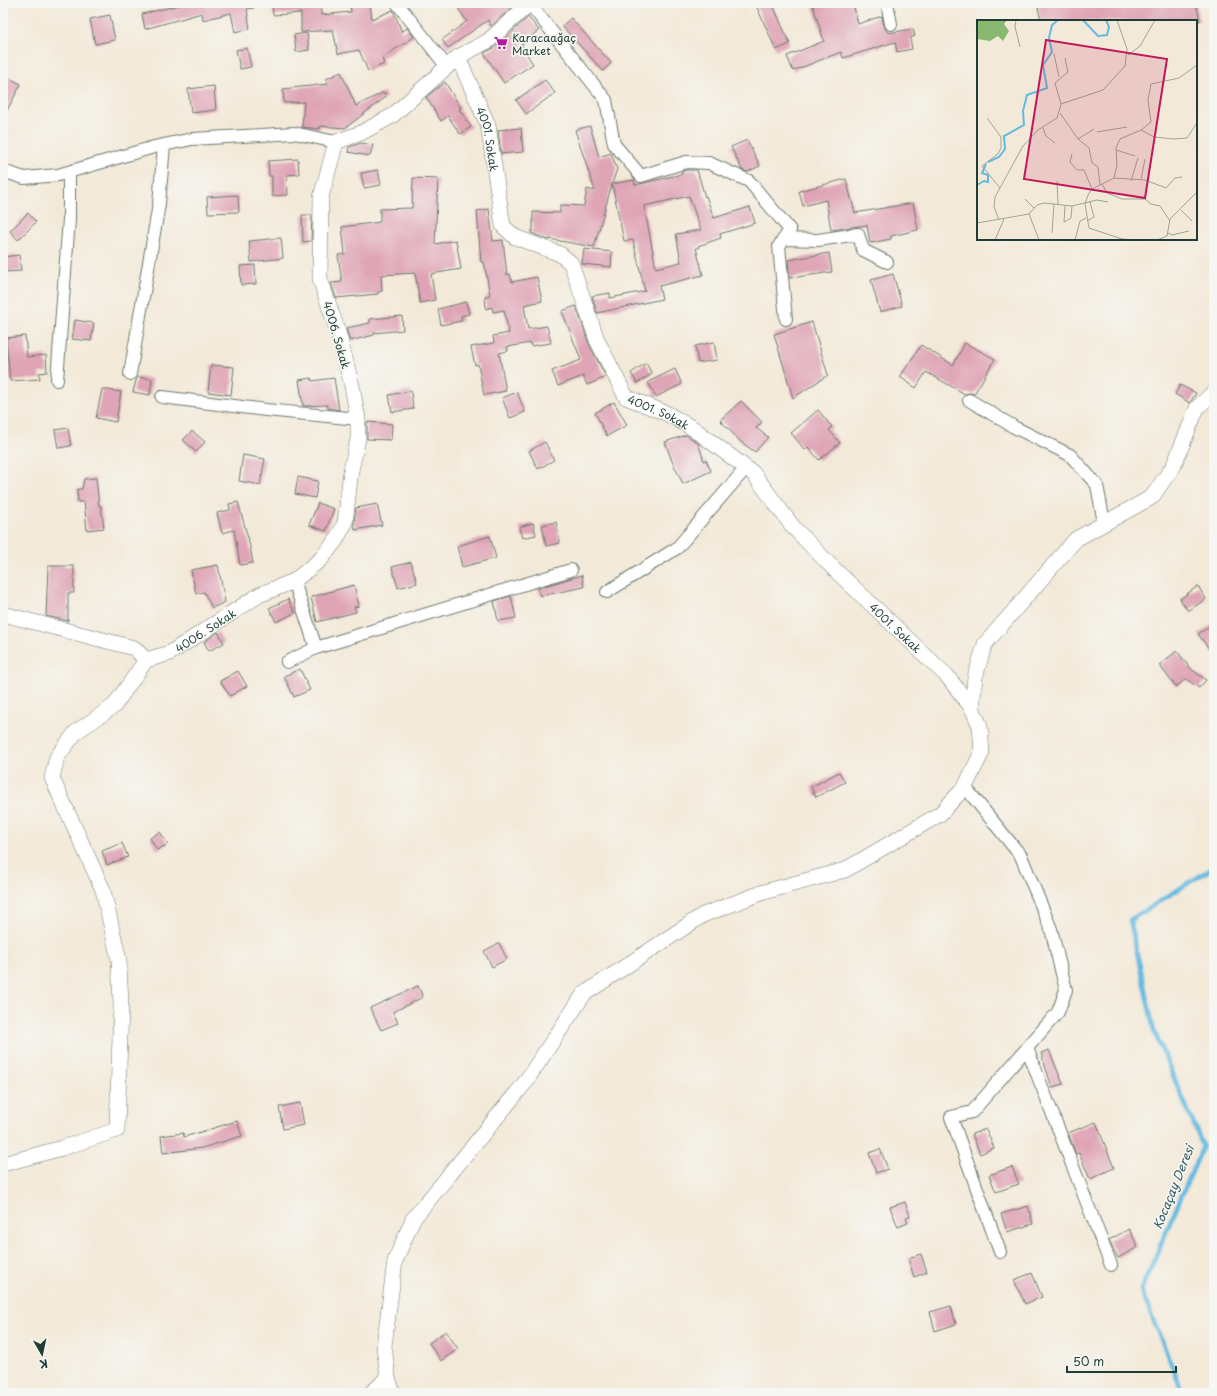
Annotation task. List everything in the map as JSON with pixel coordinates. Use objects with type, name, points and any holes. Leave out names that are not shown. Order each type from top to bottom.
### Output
[{"type":"street","points":[[397,3],[453,62]]},
{"type":"street","points":[[887,3],[891,24]]},
{"type":"street","points":[[3,171],[24,178],[58,175],[164,145],[192,139],[294,134],[336,142],[362,133],[392,116],[453,62],[488,41],[530,4],[606,100],[614,144],[641,176],[686,162],[709,163],[749,182],[790,230],[779,246],[786,319]]},
{"type":"street","name":"4001. Sokak","points":[[453,62],[488,125],[503,226],[515,237],[560,254],[571,263],[597,340],[626,397],[668,414],[687,425],[753,473],[793,527],[833,568],[947,676],[972,708]]},
{"type":"street","name":"4006. Sokak","points":[[146,660],[170,653],[259,595],[294,581],[321,559],[336,540],[345,522],[351,470],[358,439],[358,419],[352,386],[338,332],[320,279],[321,197],[336,142]]},
{"type":"street","points":[[130,374],[159,204],[164,145]]},
{"type":"street","points":[[57,380],[69,219],[68,172]]},
{"type":"street","points":[[784,239],[818,240],[858,234],[863,250],[887,262]]},
{"type":"street","points":[[392,1393],[388,1378],[384,1346],[395,1260],[413,1219],[524,1084],[584,994],[703,915],[764,892],[844,870],[940,814],[965,787],[982,752],[980,726],[972,708],[975,677],[984,644],[1076,539],[1152,497],[1174,465],[1197,408],[1214,392]]},
{"type":"street","points":[[162,397],[266,410],[358,419]]},
{"type":"street","points":[[969,400],[1014,427],[1070,455],[1097,485],[1104,523]]},
{"type":"street","points":[[607,592],[677,548],[746,468]]},
{"type":"street","points":[[287,662],[316,648],[571,570]]},
{"type":"street","points":[[294,581],[316,648]]},
{"type":"street","points":[[3,614],[134,648],[146,660],[114,706],[76,732],[57,757],[52,778],[103,890],[119,960],[122,1005],[117,1130],[62,1148],[3,1164]]},
{"type":"street","points":[[965,787],[1021,856],[1051,929],[1066,990],[1058,1012],[972,1112],[951,1117],[1000,1252]]},
{"type":"street","points":[[1027,1048],[1111,1265]]},
{"type":"street","points":[[371,1393],[388,1378]]},
{"type":"building","points":[[188,3],[253,3],[254,8],[247,9],[250,29],[235,32],[231,13],[203,20],[202,13],[145,29],[142,14]]},
{"type":"building","points":[[272,3],[321,3],[321,15],[351,12],[350,4],[370,3],[372,19],[393,10],[402,32],[407,28],[414,37],[382,58],[384,64],[368,71],[359,50],[338,54],[333,30],[301,32],[301,13],[273,15]]},
{"type":"building","points":[[454,3],[516,4],[491,26],[488,20],[448,48],[442,40],[467,21]]},
{"type":"building","points":[[755,3],[772,3],[790,44],[776,50]]},
{"type":"building","points":[[812,3],[853,3],[858,24],[882,16],[884,26],[888,33],[913,29],[915,36],[910,38],[912,49],[897,52],[895,42],[843,58],[841,52],[793,71],[787,56],[824,41]]},
{"type":"building","points":[[1037,3],[1196,3],[1200,21],[1197,20],[1041,20]]},
{"type":"building","points":[[110,15],[115,40],[95,44],[90,19]]},
{"type":"building","points":[[528,17],[539,30],[521,45],[533,64],[504,83],[484,53],[494,48]]},
{"type":"building","points":[[571,18],[611,63],[603,71],[562,26]]},
{"type":"building","points":[[307,33],[309,50],[296,52],[294,35]]},
{"type":"building","points":[[247,48],[251,67],[240,69],[236,50]]},
{"type":"building","points":[[341,72],[356,106],[384,92],[386,97],[345,128],[320,126],[320,129],[302,127],[304,102],[284,103],[283,89],[328,84],[326,79]]},
{"type":"building","points":[[3,75],[21,84],[3,118]]},
{"type":"building","points":[[545,80],[555,93],[526,114],[516,100]]},
{"type":"building","points":[[445,82],[461,108],[459,109],[471,127],[460,134],[448,116],[441,121],[426,97]]},
{"type":"building","points":[[214,86],[216,110],[191,113],[188,89]]},
{"type":"building","points":[[590,126],[599,157],[611,153],[617,169],[594,247],[549,240],[531,233],[531,231],[533,231],[533,212],[560,213],[560,205],[584,206],[587,189],[595,191],[575,130]]},
{"type":"building","points":[[521,128],[523,152],[501,154],[498,130]]},
{"type":"building","points":[[747,140],[760,166],[747,172],[742,170],[731,147]]},
{"type":"building","points":[[361,143],[373,145],[370,156],[348,152],[349,147]]},
{"type":"building","points":[[298,159],[299,174],[287,175],[288,195],[272,196],[272,176],[269,176],[268,161]]},
{"type":"building","points":[[378,170],[381,185],[364,188],[361,173]]},
{"type":"building","points":[[687,170],[697,170],[705,197],[706,196],[714,218],[750,207],[755,223],[720,234],[721,238],[698,246],[699,248],[696,248],[703,275],[659,286],[662,299],[597,313],[592,296],[610,293],[610,298],[645,291],[633,240],[624,241],[612,184],[634,180],[635,185],[682,174],[682,171]],"holes":[[[689,196],[701,230],[676,234],[681,262],[656,268],[644,206]]]},
{"type":"building","points":[[413,178],[438,179],[435,244],[456,240],[461,269],[431,274],[435,300],[420,303],[415,273],[381,275],[382,291],[378,292],[378,294],[336,298],[331,283],[342,282],[338,255],[345,254],[342,227],[380,222],[380,209],[412,208]]},
{"type":"building","points":[[846,179],[855,213],[913,203],[918,230],[891,236],[891,239],[870,243],[867,225],[831,230],[826,200],[803,206],[799,191]]},
{"type":"building","points":[[238,195],[239,212],[208,213],[207,197]]},
{"type":"building","points":[[489,209],[493,241],[503,240],[507,275],[510,274],[512,282],[537,277],[542,301],[524,305],[528,329],[547,326],[551,343],[531,346],[530,343],[507,347],[508,351],[499,353],[506,391],[484,395],[478,364],[475,365],[471,347],[494,343],[493,336],[509,333],[504,310],[493,312],[492,307],[486,309],[485,297],[490,295],[484,262],[481,262],[477,211]]},
{"type":"building","points":[[28,213],[36,222],[18,240],[10,231]]},
{"type":"building","points":[[302,215],[312,215],[311,241],[303,242]]},
{"type":"building","points":[[281,238],[283,258],[251,262],[249,241]]},
{"type":"building","points":[[584,249],[612,252],[611,267],[582,264]]},
{"type":"building","points":[[829,253],[832,272],[790,278],[788,260]]},
{"type":"building","points":[[19,255],[21,271],[5,272],[3,257]]},
{"type":"building","points":[[255,265],[256,284],[241,285],[240,266]]},
{"type":"building","points":[[893,274],[902,306],[880,312],[871,280]]},
{"type":"building","points":[[466,302],[469,314],[461,316],[462,321],[441,325],[438,309]]},
{"type":"building","points":[[576,306],[589,344],[606,377],[587,385],[583,376],[558,386],[552,371],[581,360],[562,311]]},
{"type":"building","points":[[402,316],[403,330],[374,333],[374,335],[350,341],[346,328],[370,323],[370,319]]},
{"type":"building","points":[[75,320],[94,323],[91,341],[72,339]]},
{"type":"building","points":[[812,322],[828,375],[793,398],[774,334]]},
{"type":"building","points":[[25,336],[27,357],[46,355],[47,372],[39,373],[40,379],[10,381],[6,338]]},
{"type":"building","points":[[714,342],[717,360],[698,363],[695,346]]},
{"type":"building","points":[[965,343],[995,359],[974,394],[965,394],[926,372],[916,388],[900,377],[921,345],[953,365]]},
{"type":"building","points":[[646,363],[652,374],[637,383],[631,373]]},
{"type":"building","points":[[211,365],[234,367],[231,395],[208,392]]},
{"type":"building","points":[[675,369],[682,384],[656,397],[648,382]]},
{"type":"building","points":[[137,377],[152,379],[150,395],[133,392]]},
{"type":"building","points":[[311,378],[312,381],[334,378],[339,410],[328,408],[327,405],[303,406],[299,380]]},
{"type":"building","points":[[1180,385],[1196,393],[1190,403],[1175,394]]},
{"type":"building","points":[[102,389],[121,392],[116,422],[96,418]]},
{"type":"building","points":[[411,391],[413,409],[392,412],[389,395]]},
{"type":"building","points":[[517,392],[525,412],[510,418],[502,398]]},
{"type":"building","points":[[741,401],[762,422],[756,428],[768,437],[755,452],[741,442],[720,420]]},
{"type":"building","points":[[614,402],[627,425],[607,436],[595,413]]},
{"type":"building","points":[[818,410],[832,427],[829,430],[840,443],[819,460],[808,447],[805,450],[791,433]]},
{"type":"building","points":[[367,422],[392,424],[391,440],[367,439]]},
{"type":"building","points":[[68,428],[71,446],[58,448],[55,430]]},
{"type":"building","points":[[192,431],[205,442],[196,452],[183,440]]},
{"type":"building","points":[[686,435],[698,443],[704,461],[706,460],[711,471],[683,484],[665,442]]},
{"type":"building","points":[[545,442],[554,460],[538,469],[529,451]]},
{"type":"building","points":[[243,455],[265,459],[260,485],[239,481]]},
{"type":"building","points":[[298,477],[318,481],[315,498],[295,494]]},
{"type":"building","points":[[96,478],[99,506],[101,506],[104,528],[87,530],[84,502],[78,502],[77,489],[82,489],[84,479]]},
{"type":"building","points":[[238,502],[253,563],[240,565],[234,530],[222,533],[217,513],[230,510],[229,504]]},
{"type":"building","points":[[318,503],[334,509],[326,531],[309,525]]},
{"type":"building","points":[[377,504],[382,525],[355,530],[354,524],[356,508]]},
{"type":"building","points":[[556,522],[560,543],[546,546],[542,525]]},
{"type":"building","points":[[533,523],[536,535],[522,538],[519,527]]},
{"type":"building","points":[[490,536],[496,558],[462,567],[457,546]]},
{"type":"building","points":[[411,562],[417,583],[398,588],[392,567]]},
{"type":"building","points":[[218,565],[225,602],[212,608],[204,592],[196,594],[191,570]]},
{"type":"building","points":[[48,566],[74,566],[74,593],[68,593],[68,621],[46,616]]},
{"type":"building","points":[[582,575],[584,587],[540,596],[538,588]]},
{"type":"building","points":[[354,585],[359,606],[354,607],[356,612],[317,622],[311,597]]},
{"type":"building","points":[[1198,586],[1206,599],[1188,611],[1180,599]]},
{"type":"building","points":[[511,596],[516,618],[498,621],[494,601]]},
{"type":"building","points":[[288,599],[295,613],[276,622],[269,608]]},
{"type":"building","points":[[1214,623],[1214,655],[1198,634]]},
{"type":"building","points":[[218,632],[224,643],[209,651],[204,642]]},
{"type":"building","points":[[1177,651],[1190,668],[1206,680],[1199,688],[1186,679],[1176,687],[1159,665]]},
{"type":"building","points":[[300,669],[310,690],[294,697],[284,676]]},
{"type":"building","points":[[238,671],[247,686],[230,696],[220,681]]},
{"type":"building","points":[[839,772],[845,782],[816,797],[811,787]]},
{"type":"building","points":[[160,832],[168,844],[157,850],[150,838]]},
{"type":"building","points":[[122,843],[128,857],[107,865],[102,851]]},
{"type":"building","points":[[499,943],[507,959],[492,967],[484,951]]},
{"type":"building","points":[[418,986],[423,997],[393,1012],[398,1023],[381,1030],[370,1008]]},
{"type":"building","points":[[1049,1050],[1063,1084],[1052,1087],[1041,1053]]},
{"type":"building","points":[[300,1103],[304,1125],[283,1129],[279,1107]]},
{"type":"building","points":[[237,1121],[242,1136],[202,1148],[163,1153],[161,1136],[183,1133],[184,1137]]},
{"type":"building","points":[[1096,1122],[1114,1168],[1090,1179],[1079,1153],[1076,1154],[1068,1133]]},
{"type":"building","points":[[986,1129],[994,1148],[980,1154],[972,1134]]},
{"type":"building","points":[[880,1149],[888,1169],[876,1173],[869,1153]]},
{"type":"building","points":[[1012,1167],[1019,1184],[996,1192],[989,1175]]},
{"type":"building","points":[[905,1202],[910,1216],[906,1217],[908,1223],[898,1227],[890,1207]]},
{"type":"building","points":[[1028,1206],[1033,1224],[1007,1232],[1001,1214]]},
{"type":"building","points":[[1129,1229],[1138,1247],[1118,1258],[1109,1240]]},
{"type":"building","points":[[921,1254],[927,1272],[914,1277],[908,1258]]},
{"type":"building","points":[[1032,1273],[1042,1297],[1025,1304],[1014,1280]]},
{"type":"building","points":[[951,1306],[956,1324],[935,1331],[930,1312]]},
{"type":"building","points":[[446,1331],[458,1349],[441,1361],[429,1343]]},
{"type":"waterway","name":"Kocaçay Deresi","points":[[1183,1393],[1141,1290],[1203,1146],[1154,1031],[1130,920],[1214,867]]},
{"type":"place","name":"Karacaağaç Market","points":[[501,43]]}]
